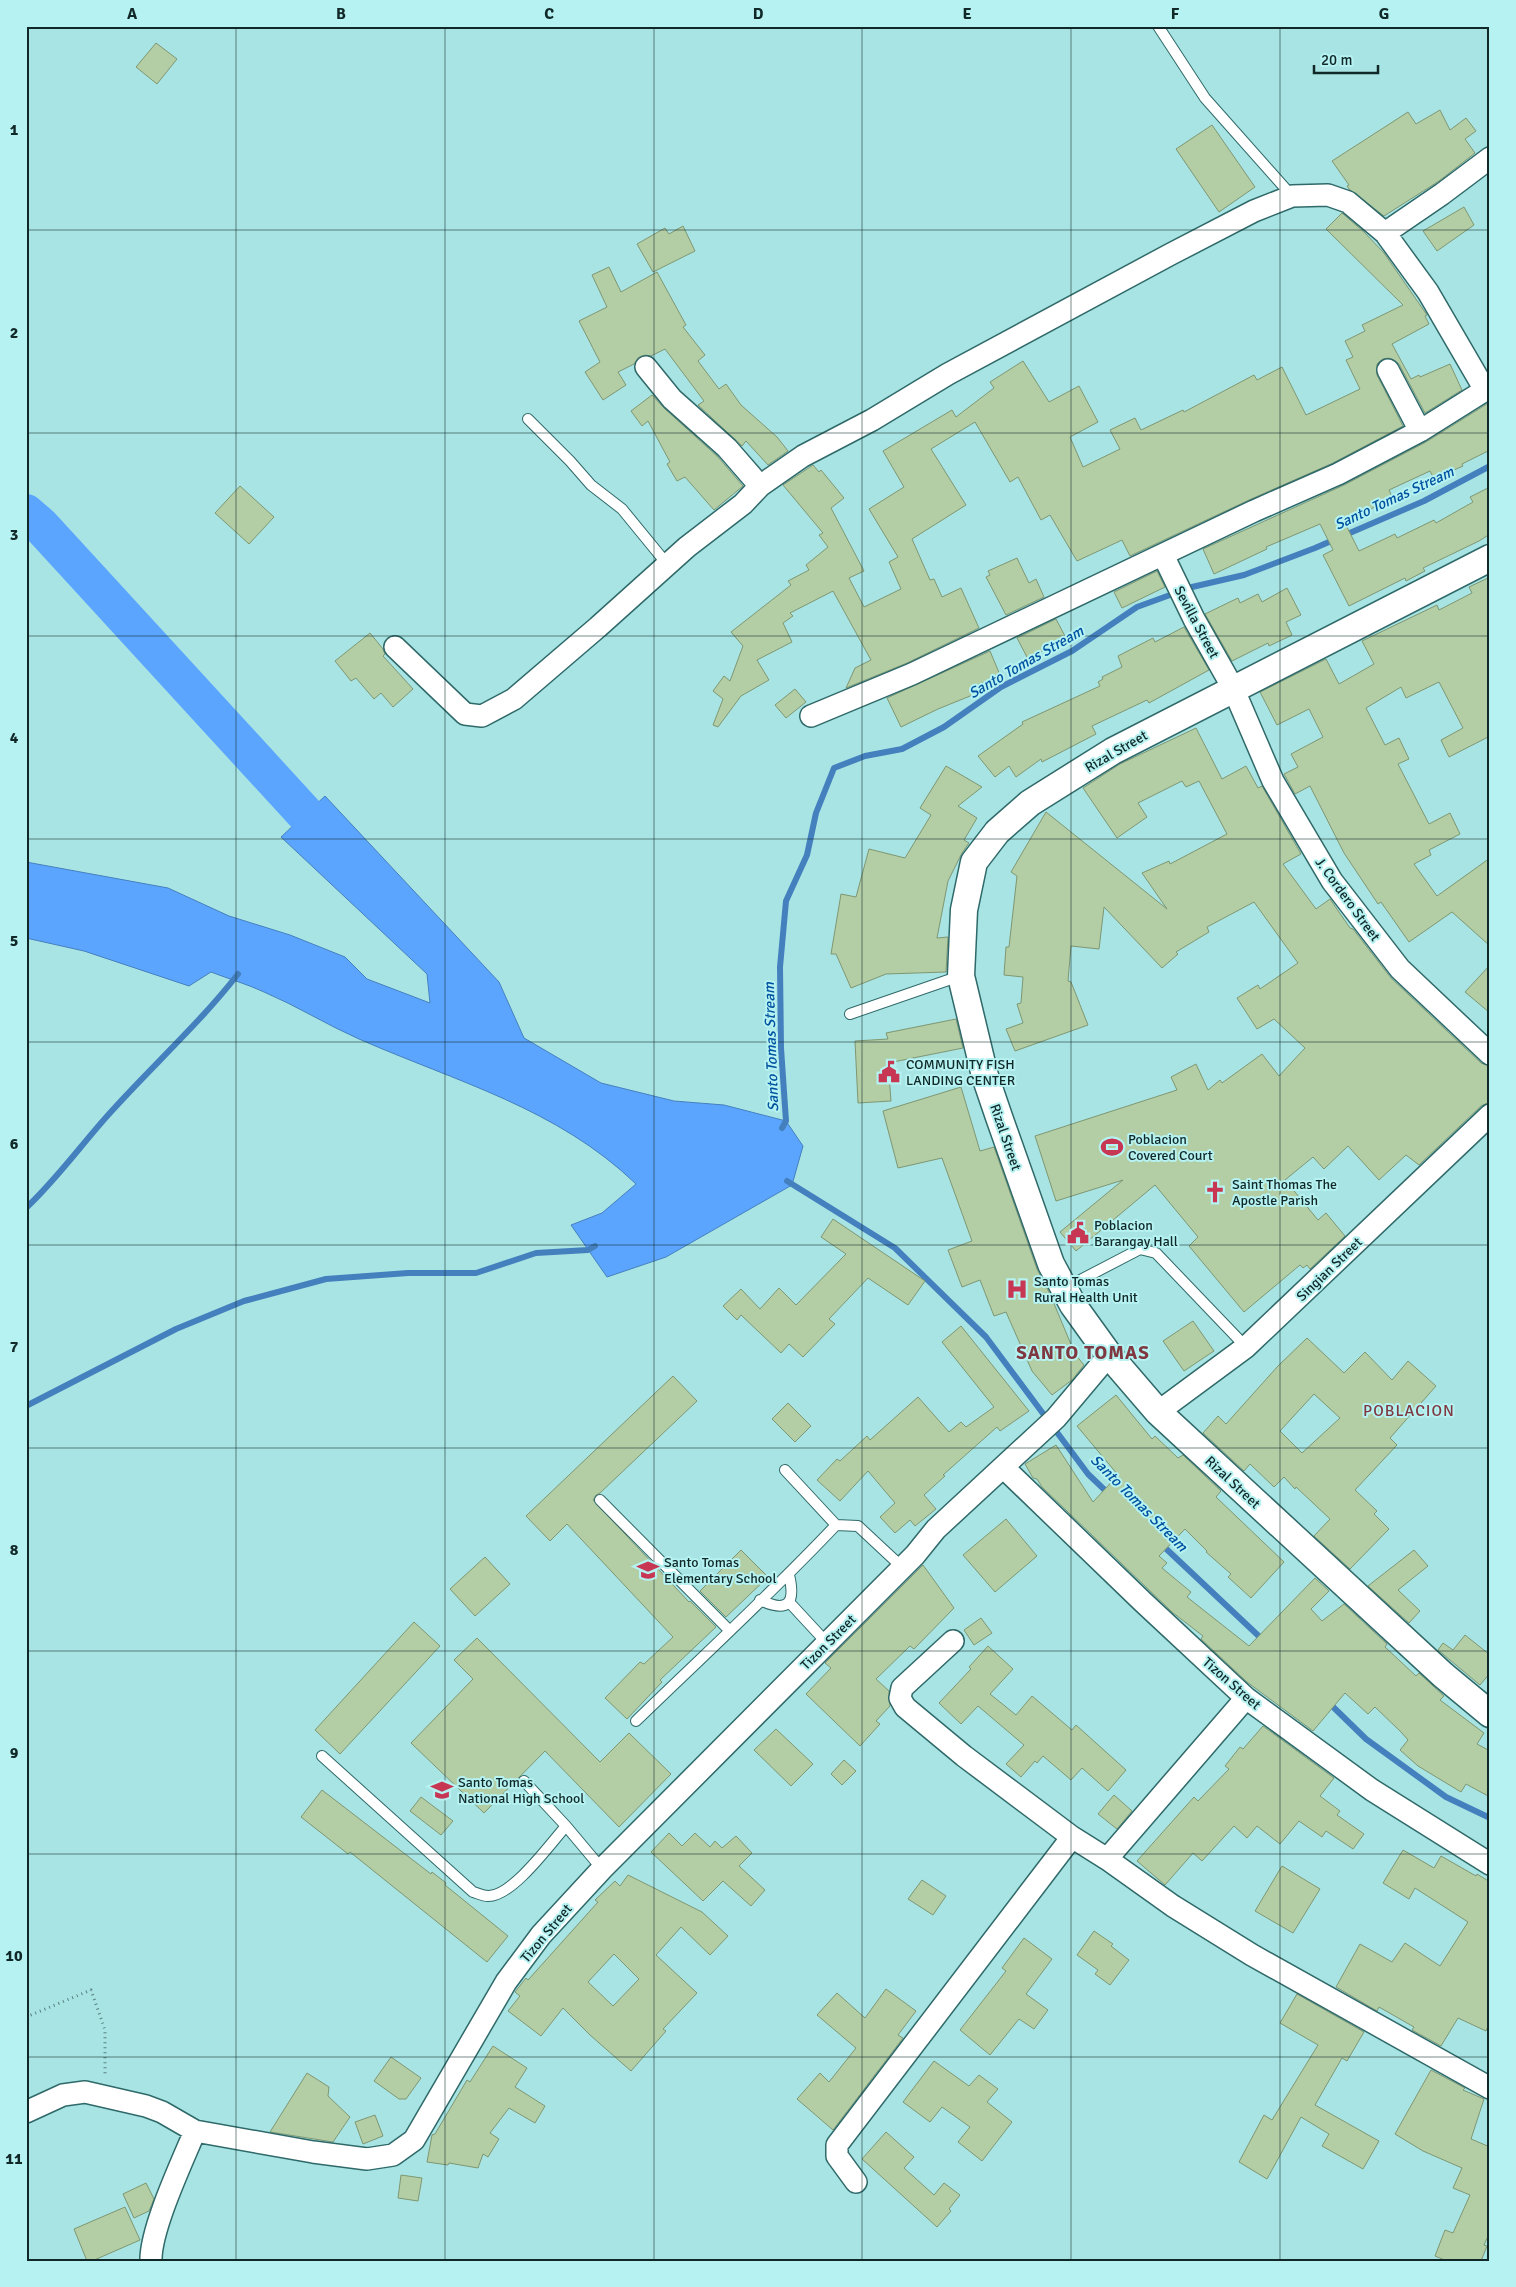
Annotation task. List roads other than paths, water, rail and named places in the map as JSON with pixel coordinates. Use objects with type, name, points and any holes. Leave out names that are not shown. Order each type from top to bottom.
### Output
[{"type":"street","points":[[1385,233],[1490,158]]},
{"type":"street","points":[[395,646],[465,714],[482,716],[514,698],[705,532],[743,504],[760,486],[803,456],[872,420],[948,374],[1254,211],[1292,196],[1328,195],[1348,202],[1385,233],[1428,292],[1488,389],[1420,431],[1338,474],[912,674],[811,716]]},
{"type":"street","points":[[646,368],[672,399],[727,448],[760,486]]},
{"type":"street","points":[[1388,370],[1420,431]]},
{"type":"street","name":"Sevilla Street","points":[[1163,555],[1194,619],[1233,688]]},
{"type":"street","name":"Rizal Street","points":[[1490,558],[1113,751],[1030,802],[996,832],[974,862],[964,910],[961,976],[985,1076],[1051,1264],[1073,1305],[1109,1355],[1158,1412],[1443,1676],[1490,1714]]},
{"type":"street","name":"J. Cordero Street","points":[[1233,688],[1273,781],[1332,880],[1400,969],[1490,1054]]},
{"type":"street","name":"Singian Street","points":[[1158,1412],[1246,1347],[1490,1115]]},
{"type":"street","name":"Tizon Street","points":[[26,2112],[63,2095],[85,2092],[104,2095],[154,2109],[195,2131],[312,2152],[367,2159],[393,2155],[414,2140],[506,1982],[540,1935],[602,1869],[903,1568],[936,1529],[1056,1418],[1109,1355]]},
{"type":"street","name":"Tizon Street","points":[[1003,1467],[1246,1698],[1372,1790],[1490,1864]]},
{"type":"street","points":[[953,1641],[902,1688],[900,1698],[905,1707],[964,1756],[1072,1838],[1107,1859],[1173,1906],[1252,1955],[1490,2088]]},
{"type":"street","points":[[1107,1859],[1246,1698]]},
{"type":"street","points":[[856,2182],[837,2156],[837,2145],[1072,1838]]},
{"type":"street","points":[[152,2261],[151,2253],[157,2230],[195,2131]]},
{"type":"lane","points":[[1158,26],[1205,98],[1292,196]]},
{"type":"lane","points":[[528,419],[591,485],[622,509],[667,564]]},
{"type":"lane","points":[[850,1014],[961,976]]},
{"type":"lane","points":[[1064,1288],[1140,1249],[1156,1253],[1246,1347]]},
{"type":"lane","points":[[785,1470],[836,1525]]},
{"type":"lane","points":[[600,1500],[729,1630]]},
{"type":"lane","points":[[636,1721],[760,1600],[789,1575],[836,1525],[850,1524],[858,1526],[903,1568]]},
{"type":"lane","points":[[760,1600],[772,1606],[783,1606],[789,1602],[792,1597],[789,1575]]},
{"type":"lane","points":[[789,1602],[827,1643]]},
{"type":"lane","points":[[322,1756],[472,1892],[489,1896],[503,1891],[518,1881],[566,1826]]},
{"type":"lane","points":[[524,1781],[566,1826],[602,1869]]},
{"type":"water","points":[[325,796],[499,982],[524,1038],[601,1083],[674,1101],[724,1105],[786,1121],[803,1146],[792,1185],[666,1257],[607,1277],[571,1225],[602,1213],[636,1184],[573,1135],[505,1099],[359,1039],[276,997],[245,984],[211,972],[189,986],[84,951],[26,938],[26,862],[168,888],[229,916],[290,935],[345,957],[367,979],[430,1003],[427,974],[281,837]]},
{"type":"waterway","name":"Santo Tomas Stream","points":[[782,1128],[786,1121],[781,1048],[780,967],[786,901],[807,855],[816,813],[834,768],[865,756],[902,749],[944,727],[1001,687],[1072,651],[1137,607],[1192,587],[1244,575],[1315,548],[1424,501],[1490,466]]},
{"type":"waterway","points":[[26,513],[41,526],[340,852]]},
{"type":"waterway","points":[[26,1208],[59,1174],[125,1096],[191,1028],[238,974]]},
{"type":"waterway","name":"Santo Tomas Stream","points":[[787,1181],[895,1248],[986,1337],[1088,1474],[1110,1495]]},
{"type":"waterway","points":[[26,1406],[176,1329],[244,1301],[326,1279],[408,1273],[476,1273],[536,1253],[588,1250],[595,1246]]},
{"type":"waterway","name":"Santo Tomas Stream","points":[[1160,1543],[1264,1641]]},
{"type":"waterway","name":"Santo Tomas Stream","points":[[1327,1701],[1366,1739],[1446,1797],[1490,1818]]},
{"type":"place","name":"COMMUNITY FISH LANDING CENTER","points":[[889,1072]]},
{"type":"place","name":"Poblacion Covered Court","points":[[1112,1147]]},
{"type":"place","name":"Saint Thomas The Apostle Parish","points":[[1215,1192]]},
{"type":"place","name":"Poblacion Barangay Hall","points":[[1078,1233]]},
{"type":"place","name":"Santo Tomas Rural Health Unit","points":[[1017,1289]]},
{"type":"place","name":"Santo Tomas Elementary School","points":[[648,1570]]},
{"type":"place","name":"Santo Tomas National High School","points":[[442,1790]]},
{"type":"district","name":"SANTO TOMAS","points":[[1083,1352]]},
{"type":"district","name":"POBLACION","points":[[1409,1410]]}]
